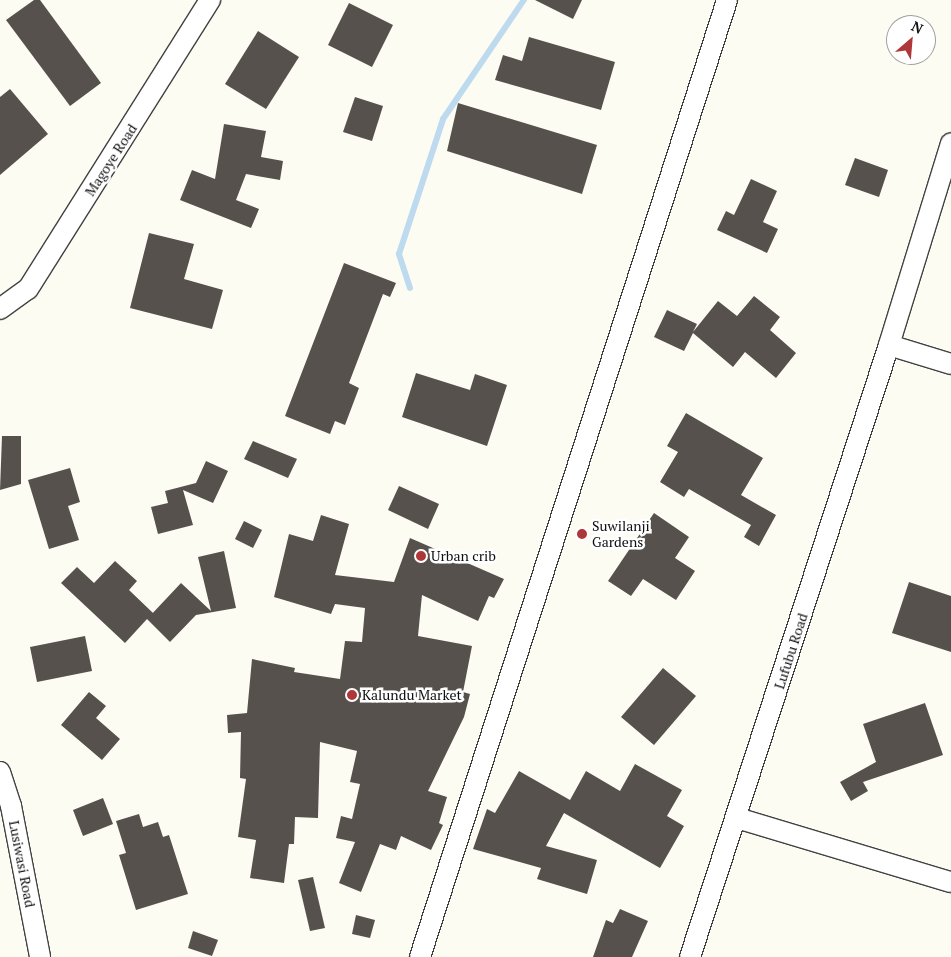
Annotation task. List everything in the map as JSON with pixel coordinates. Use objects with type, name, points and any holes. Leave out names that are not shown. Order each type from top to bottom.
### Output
[{"type":"street","name":"Magoye Road","points":[[0,309],[28,289],[210,0]]},
{"type":"street","points":[[420,957],[727,0]]},
{"type":"street","name":"Lufubu Road","points":[[690,957],[890,345],[951,143]]},
{"type":"street","points":[[890,345],[951,364]]},
{"type":"street","name":"Lusiwasi Road","points":[[0,772],[11,806],[40,957]]},
{"type":"street","points":[[737,818],[951,882]]},
{"type":"building","points":[[34,0],[40,0],[101,83],[70,106],[6,20]]},
{"type":"building","points":[[535,0],[582,0],[573,19]]},
{"type":"building","points":[[349,3],[393,25],[372,67],[328,45]]},
{"type":"building","points":[[258,31],[299,57],[266,109],[225,84]]},
{"type":"building","points":[[529,37],[615,62],[601,110],[495,80],[503,55],[522,61]]},
{"type":"building","points":[[10,89],[48,134],[0,175],[0,97]]},
{"type":"building","points":[[355,97],[383,106],[372,141],[343,132]]},
{"type":"building","points":[[458,103],[597,145],[582,194],[447,151]]},
{"type":"building","points":[[224,124],[266,131],[261,157],[283,161],[280,180],[246,174],[236,200],[259,209],[251,228],[180,200],[192,170],[215,179]]},
{"type":"building","points":[[855,158],[888,170],[879,197],[845,185]]},
{"type":"building","points":[[751,179],[777,191],[763,222],[778,229],[767,253],[717,230],[726,211],[734,215]]},
{"type":"building","points":[[149,233],[194,244],[184,279],[223,290],[212,329],[130,308]]},
{"type":"building","points":[[344,263],[396,283],[390,297],[383,294],[349,383],[359,388],[345,425],[335,421],[330,434],[285,416]]},
{"type":"building","points":[[754,296],[780,317],[770,330],[796,353],[776,378],[745,352],[733,367],[693,333],[684,351],[654,337],[667,310],[697,324],[693,332],[718,301],[737,316]]},
{"type":"building","points":[[416,373],[470,390],[475,374],[507,385],[487,446],[402,417]]},
{"type":"building","points":[[686,413],[763,458],[741,495],[776,515],[759,546],[744,537],[751,525],[689,489],[684,497],[660,482],[678,452],[667,446]]},
{"type":"building","points":[[2,436],[21,436],[21,484],[0,490]]},
{"type":"building","points":[[253,441],[297,459],[288,478],[244,459]]},
{"type":"building","points":[[206,461],[228,471],[213,503],[183,490],[193,525],[158,534],[151,507],[168,503],[165,491],[196,483]]},
{"type":"building","points":[[70,468],[80,502],[68,506],[79,540],[49,549],[28,480]]},
{"type":"building","points":[[399,486],[439,504],[428,529],[388,510]]},
{"type":"building","points":[[654,513],[689,537],[675,558],[695,571],[676,600],[643,579],[631,596],[608,581]]},
{"type":"building","points":[[321,515],[349,524],[335,575],[394,582],[410,538],[504,579],[494,598],[489,596],[478,621],[422,595],[418,636],[472,646],[463,692],[470,694],[464,717],[428,791],[447,797],[439,823],[443,825],[431,850],[401,836],[396,850],[380,844],[361,892],[339,883],[355,842],[336,838],[341,816],[352,819],[360,784],[350,782],[357,751],[320,742],[318,818],[295,817],[294,844],[289,844],[284,883],[250,878],[256,840],[238,837],[246,779],[240,778],[241,732],[228,733],[227,715],[247,713],[252,659],[295,668],[294,672],[340,679],[345,641],[362,642],[365,608],[335,604],[331,614],[274,597],[289,534],[313,541]]},
{"type":"building","points":[[244,521],[262,530],[253,548],[235,539]]},
{"type":"building","points":[[224,551],[236,608],[196,615],[170,642],[147,619],[125,643],[61,583],[77,567],[94,583],[115,561],[137,581],[129,590],[153,613],[181,583],[211,611],[198,557]]},
{"type":"building","points":[[909,582],[951,596],[951,652],[892,633]]},
{"type":"building","points":[[85,636],[92,671],[37,682],[30,647]]},
{"type":"building","points":[[663,668],[696,696],[654,745],[621,717]]},
{"type":"building","points":[[89,692],[106,706],[96,718],[120,739],[102,760],[61,725]]},
{"type":"building","points":[[925,703],[943,755],[863,782],[868,791],[851,801],[840,782],[876,762],[863,724]]},
{"type":"building","points":[[635,764],[682,790],[667,816],[684,826],[660,868],[564,813],[546,846],[597,860],[587,894],[537,879],[541,868],[473,849],[487,809],[495,813],[519,771],[570,800],[586,771],[620,791]]},
{"type":"building","points":[[103,798],[113,824],[83,836],[73,810]]},
{"type":"building","points":[[139,814],[143,827],[158,822],[163,837],[169,835],[188,894],[136,910],[119,855],[126,853],[116,821]]},
{"type":"building","points":[[313,877],[325,928],[310,931],[298,880]]},
{"type":"building","points":[[620,909],[648,921],[632,957],[593,957],[606,920],[613,923]]},
{"type":"building","points":[[356,915],[375,920],[370,938],[352,934]]},
{"type":"building","points":[[193,931],[218,940],[212,956],[188,948]]},
{"type":"waterway","points":[[410,288],[399,254],[443,119],[524,0]]},
{"type":"place","name":"Suwilanji Gardens","points":[[582,534]]},
{"type":"place","name":"Urban crib","points":[[421,556]]},
{"type":"place","name":"Kalundu Market","points":[[352,695]]}]
